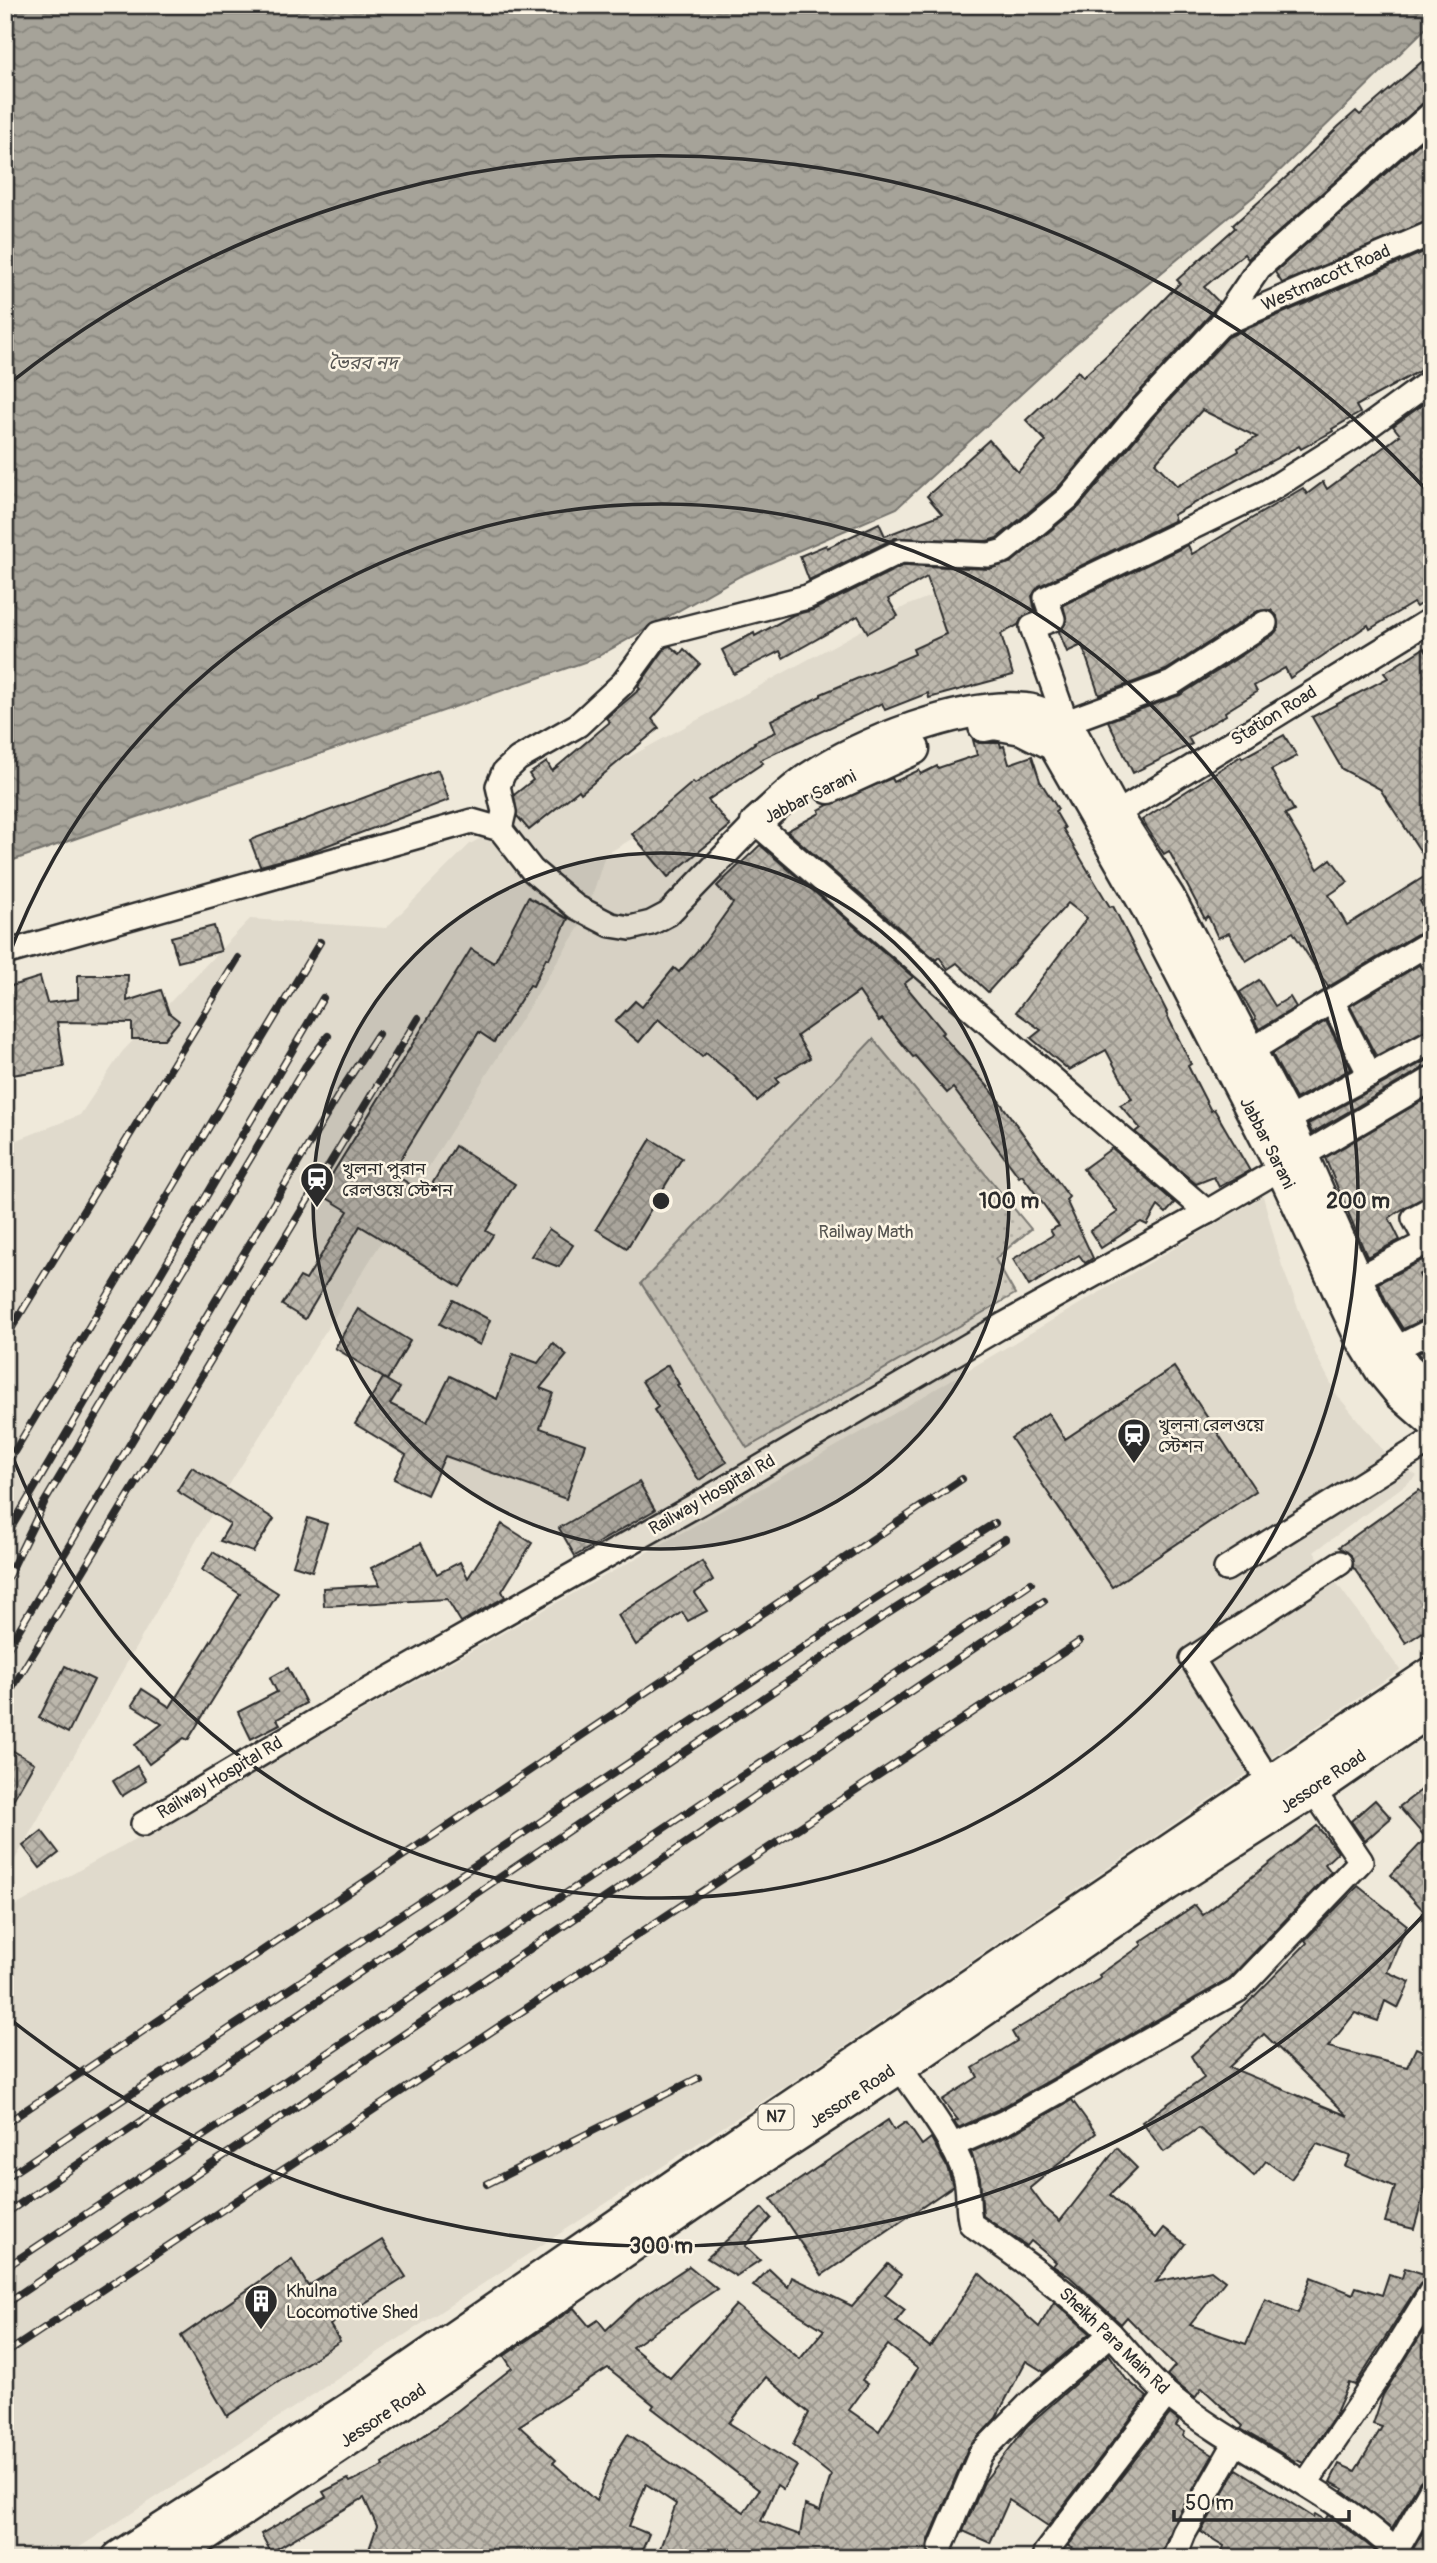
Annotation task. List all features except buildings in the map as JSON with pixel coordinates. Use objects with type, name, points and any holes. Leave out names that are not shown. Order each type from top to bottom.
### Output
[{"type":"highway","name":"N7","points":[[119,2558],[891,2059],[1270,1784],[1432,1674]]},
{"type":"highway","name":"Jessore Road","points":[[169,2558],[384,2415],[707,2193],[891,2059],[1313,1790],[1432,1708]]},
{"type":"main road","name":"Jabbar Sarani","points":[[756,823],[808,779],[861,749],[910,730],[996,708],[1029,709],[1066,722],[1116,814],[1168,897],[1287,1120],[1291,1160],[1359,1335],[1387,1379],[1432,1422]]},
{"type":"main road","name":"Jabbar Sarani","points":[[756,823],[870,768],[959,730],[1004,725],[1022,729],[1054,746],[1291,1160],[1371,1311],[1406,1367],[1432,1390]]},
{"type":"street","points":[[500,829],[504,811],[498,786],[504,772],[518,759],[578,725],[623,683],[658,635],[807,597],[901,551],[989,555],[1004,551],[1068,498],[1142,409],[1220,325],[1259,268],[1432,113]]},
{"type":"street","name":"Westmacott Road","points":[[1220,325],[1432,233]]},
{"type":"street","points":[[1265,623],[1172,683],[1066,722],[1032,627],[1053,619],[1046,598],[1268,491],[1354,437],[1432,380]]},
{"type":"street","name":"Station Road","points":[[1116,814],[1431,620]]},
{"type":"street","points":[[5,953],[472,821],[500,829],[532,870],[576,907],[611,925],[630,928],[651,923],[668,914],[756,823],[1207,1212]]},
{"type":"street","points":[[1250,1051],[1424,946],[1432,960]]},
{"type":"street","points":[[1332,1001],[1370,1075]]},
{"type":"street","points":[[1287,1120],[1432,1041]]},
{"type":"street","name":"Railway Hospital Rd","points":[[143,1824],[336,1709],[693,1507],[1005,1324],[1207,1212],[1432,1079]]},
{"type":"street","points":[[1356,1279],[1427,1242],[1415,1218],[1432,1208]]},
{"type":"street","points":[[1395,1349],[1432,1330]]},
{"type":"street","points":[[1226,1569],[1432,1440]]},
{"type":"street","points":[[1270,1784],[1192,1660],[1340,1563]]},
{"type":"street","points":[[951,2146],[1005,2122],[1238,1990],[1361,1861],[1313,1790]]},
{"type":"street","name":"Sheikh Para Main Rd","points":[[891,2059],[951,2146],[965,2176],[969,2193],[967,2209],[971,2224],[1067,2293],[1111,2334],[1167,2394],[1236,2442],[1306,2483],[1400,2554]]},
{"type":"street","points":[[1306,2483],[1384,2368],[1432,2290]]},
{"type":"street","points":[[941,2547],[981,2453],[1031,2402],[1111,2334]]},
{"type":"street","points":[[1045,2553],[1167,2394]]},
{"type":"street","points":[[1174,2558],[1184,2533],[1236,2442]]},
{"type":"street","points":[[1400,2554],[1432,2488]]},
{"type":"shaded area","points":[[974,579],[989,635],[756,764],[605,855],[586,916],[219,1501],[5,1877],[5,1145],[80,1115],[122,1052],[250,919],[386,928],[470,844],[906,606]]},
{"type":"shaded area","points":[[1263,1196],[1282,1266],[1316,1355],[1337,1395],[1387,1455],[1417,1476],[1314,1552],[1400,1670],[801,2076],[63,2558],[5,2558],[5,1907],[8,1910],[883,1420]]},
{"type":"green space","name":"Railway Math","points":[[873,1039],[1031,1229],[995,1259],[1015,1294],[747,1448],[641,1283]]},
{"type":"water","name":"ভৈরব নদ","points":[[5,5],[1432,5],[1432,22],[1254,196],[1074,345],[897,508],[740,576],[593,659],[5,863]]},
{"type":"railway","points":[[5,1467],[320,942]]},
{"type":"railway","points":[[5,1339],[238,958]]},
{"type":"railway","points":[[5,1538],[323,998]]},
{"type":"railway","points":[[5,1700],[418,1018]]},
{"type":"railway","points":[[5,1653],[344,1086],[378,1034]]},
{"type":"railway","points":[[5,1583],[44,1503],[305,1067],[328,1036]]},
{"type":"railway","points":[[5,2124],[962,1479]]},
{"type":"railway","points":[[5,2178],[877,1598],[995,1523]]},
{"type":"railway","points":[[5,2214],[887,1614],[1005,1539]]},
{"type":"railway","points":[[5,2268],[1031,1583]]},
{"type":"railway","points":[[5,2304],[1044,1601]]},
{"type":"railway","points":[[5,2354],[1079,1642]]},
{"type":"railway","points":[[487,2184],[698,2078]]},
{"type":"place","name":"খুলনা পুরান রেলওয়ে স্টেশন","points":[[317,1209]]},
{"type":"place","name":"খুলনা রেলওয়ে স্টেশন","points":[[1134,1465]]},
{"type":"place","name":"Khulna Locomotive Shed","points":[[261,2331]]}]
